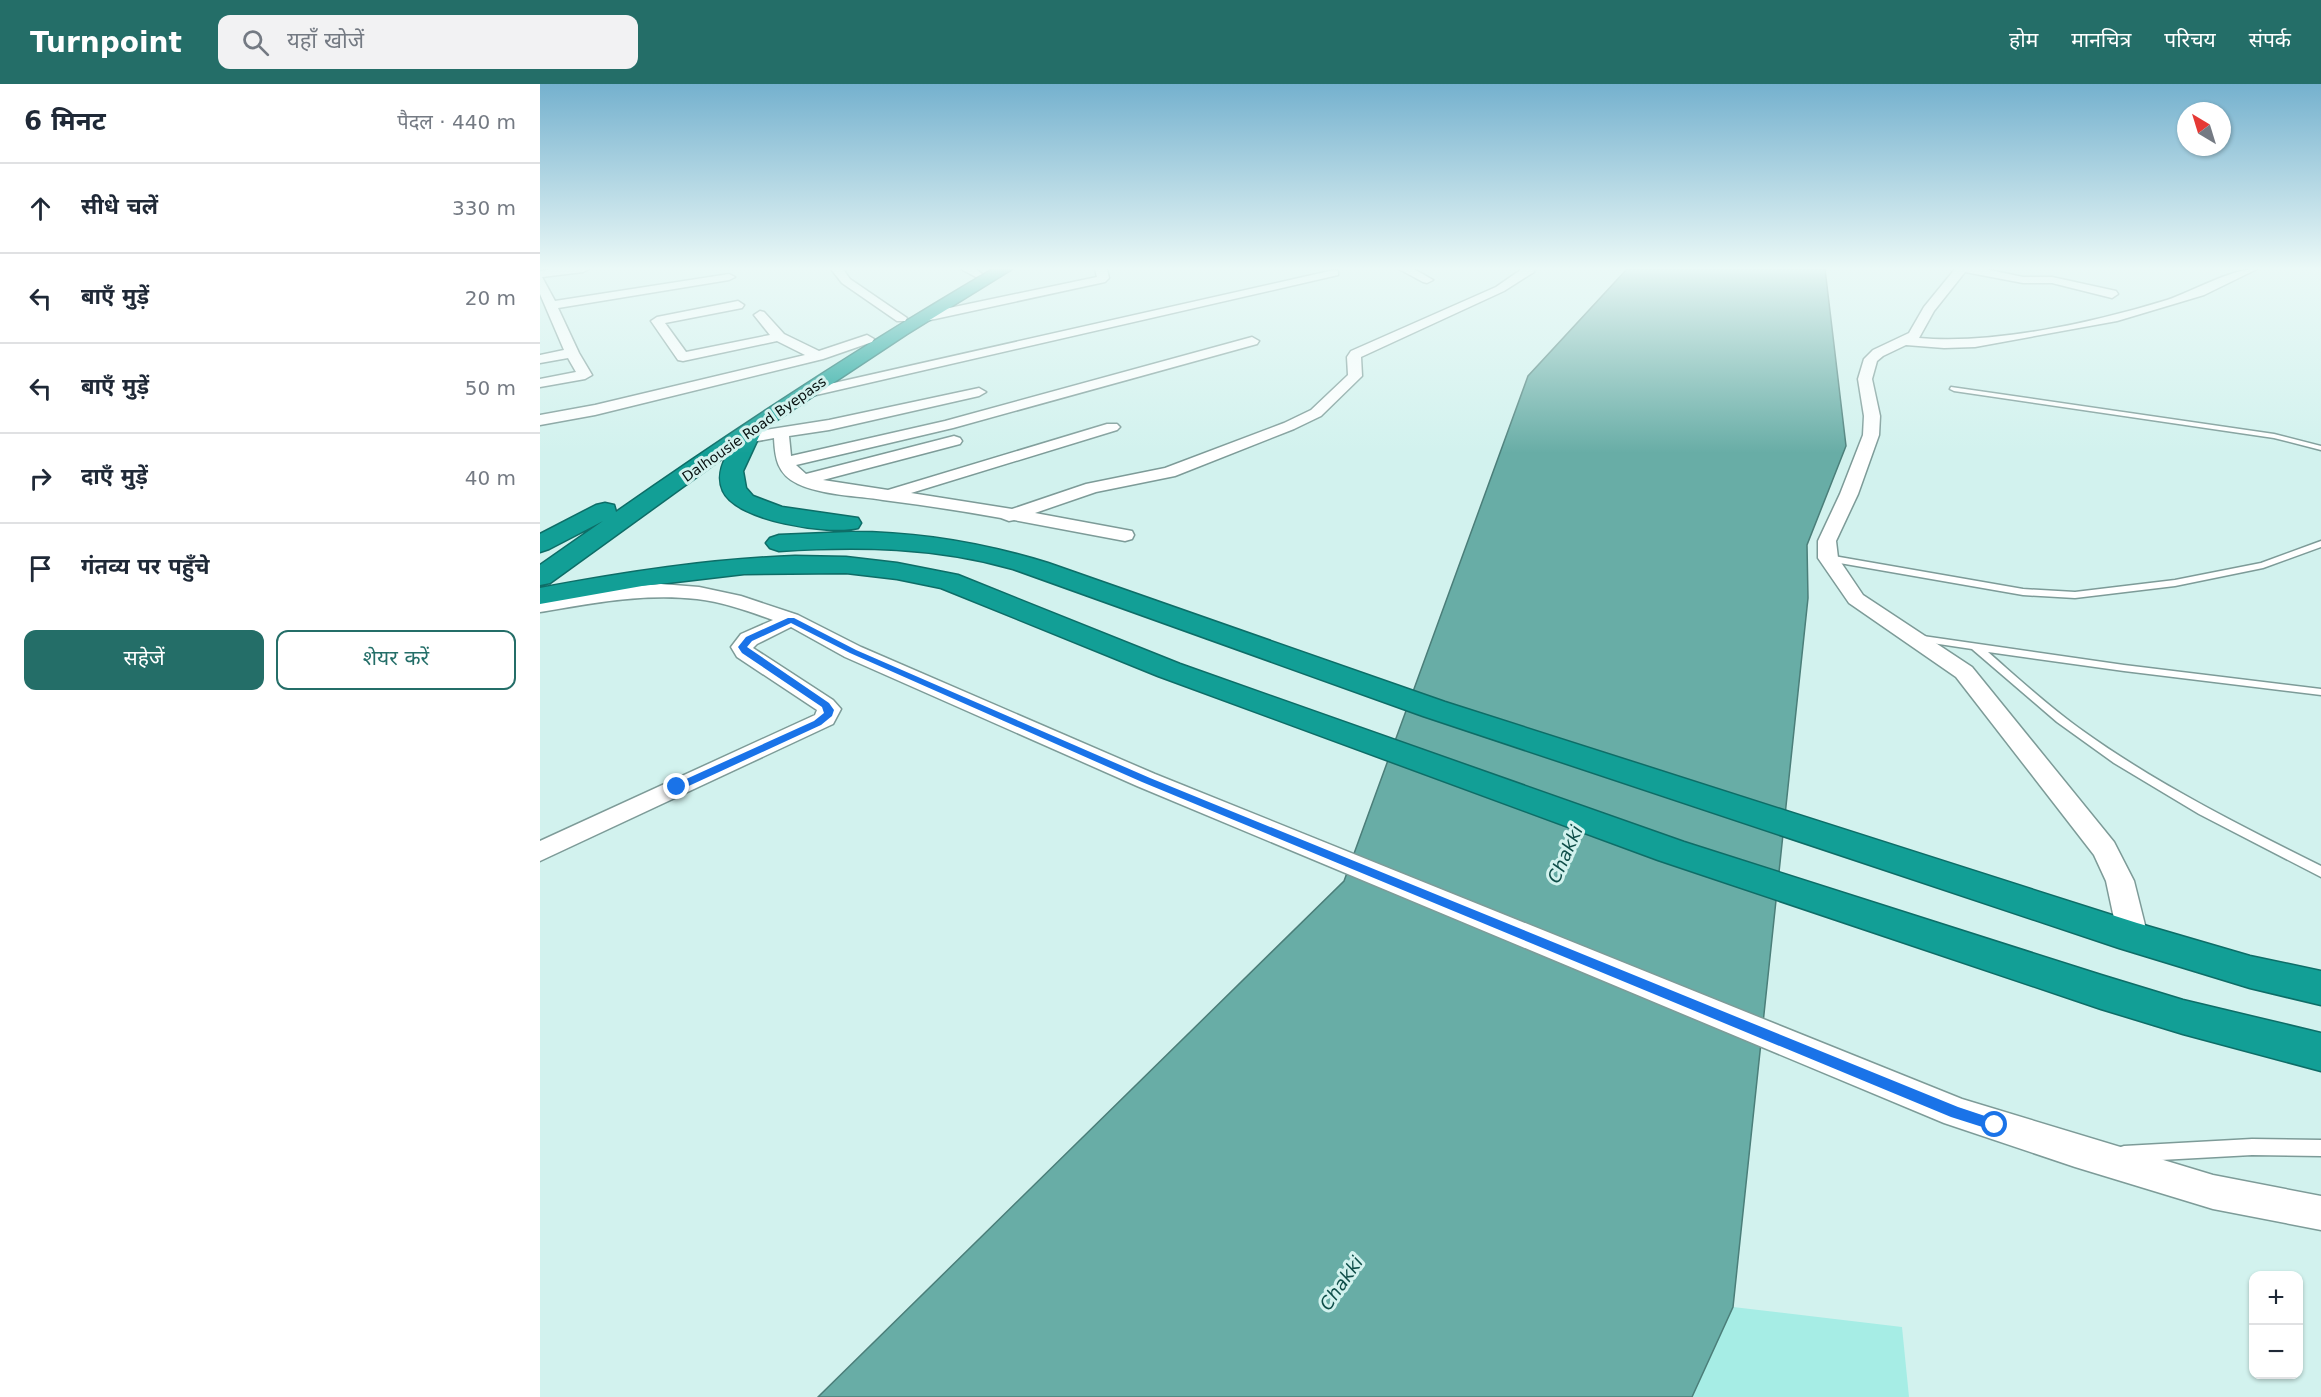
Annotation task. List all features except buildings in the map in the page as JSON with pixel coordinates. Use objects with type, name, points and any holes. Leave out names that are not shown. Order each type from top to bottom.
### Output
[{"type":"highway","points":[[540,544],[643,488],[867,339],[885,330]]},
{"type":"highway","name":"Dalhousie Road Byepass","points":[[540,579],[894,330]]},
{"type":"highway","points":[[750,432],[734,465],[731,479],[733,488],[741,499],[754,507],[773,513],[897,531],[927,543]]},
{"type":"highway","points":[[540,579],[672,556],[822,540],[886,539],[927,543],[1002,557],[1054,573],[1423,705],[2003,895],[2250,972],[2321,988]]},
{"type":"highway","points":[[540,596],[647,576],[748,565],[843,563],[914,572],[948,581],[1001,601],[1169,670],[1671,850],[1987,956],[2183,1017],[2321,1052]]},
{"type":"street","points":[[540,383],[585,375],[562,330]]},
{"type":"street","points":[[664,330],[683,357],[779,337]]},
{"type":"street","points":[[773,330],[779,337],[818,356]]},
{"type":"street","points":[[803,394],[1083,330]]},
{"type":"street","points":[[1009,516],[1092,488],[1169,472],[1306,419],[1355,376],[1354,357],[1356,354],[1408,330]]},
{"type":"street","points":[[1917,330],[1914,336],[1878,353],[1871,359],[1865,379],[1872,416],[1871,435],[1850,494],[1827,542],[1828,558],[1856,599],[1964,672],[2104,849],[2118,870],[2125,891],[2133,937]]},
{"type":"street","points":[[1906,340],[1959,345],[2054,330]]},
{"type":"street","points":[[540,420],[595,410],[818,356],[867,339]]},
{"type":"street","points":[[784,463],[948,424],[1252,341]]},
{"type":"street","points":[[540,359],[572,353]]},
{"type":"street","points":[[750,432],[781,433],[829,425],[979,392]]},
{"type":"street","points":[[884,495],[1112,427]]},
{"type":"street","points":[[781,433],[784,463],[803,480],[833,488],[944,502],[1009,516],[1125,535]]},
{"type":"street","points":[[803,480],[954,441]]},
{"type":"street","points":[[540,606],[608,594],[661,590],[699,593],[741,602],[791,619],[853,651],[1146,780],[1956,1112],[2090,1156],[2213,1192],[2321,1213]]},
{"type":"street","points":[[540,852],[825,719],[829,710],[825,705],[742,647],[749,639],[791,619]]},
{"type":"lane","points":[[1954,389],[2262,434],[2321,448]]},
{"type":"lane","points":[[1828,558],[2023,592],[2075,596],[2197,578],[2263,565],[2321,544]]},
{"type":"lane","points":[[1911,637],[2135,669],[2321,692]]},
{"type":"lane","points":[[1975,646],[2048,710],[2138,774],[2321,872]]},
{"type":"lane","points":[[2090,1156],[2252,1147],[2321,1148]]},
{"type":"shaded area","points":[[1733,1307],[1902,1327],[1909,1397],[1692,1397]]},
{"type":"water","name":"Chakki","points":[[1570,330],[1832,330],[1846,446],[1807,545],[1808,598],[1733,1307],[1692,1397],[818,1397],[1344,881],[1528,376]]},
{"type":"route","points":[[677,787],[818,723],[829,714],[825,705],[742,647],[749,639],[791,619],[853,651],[1146,780],[1956,1112],[1995,1125]]}]
